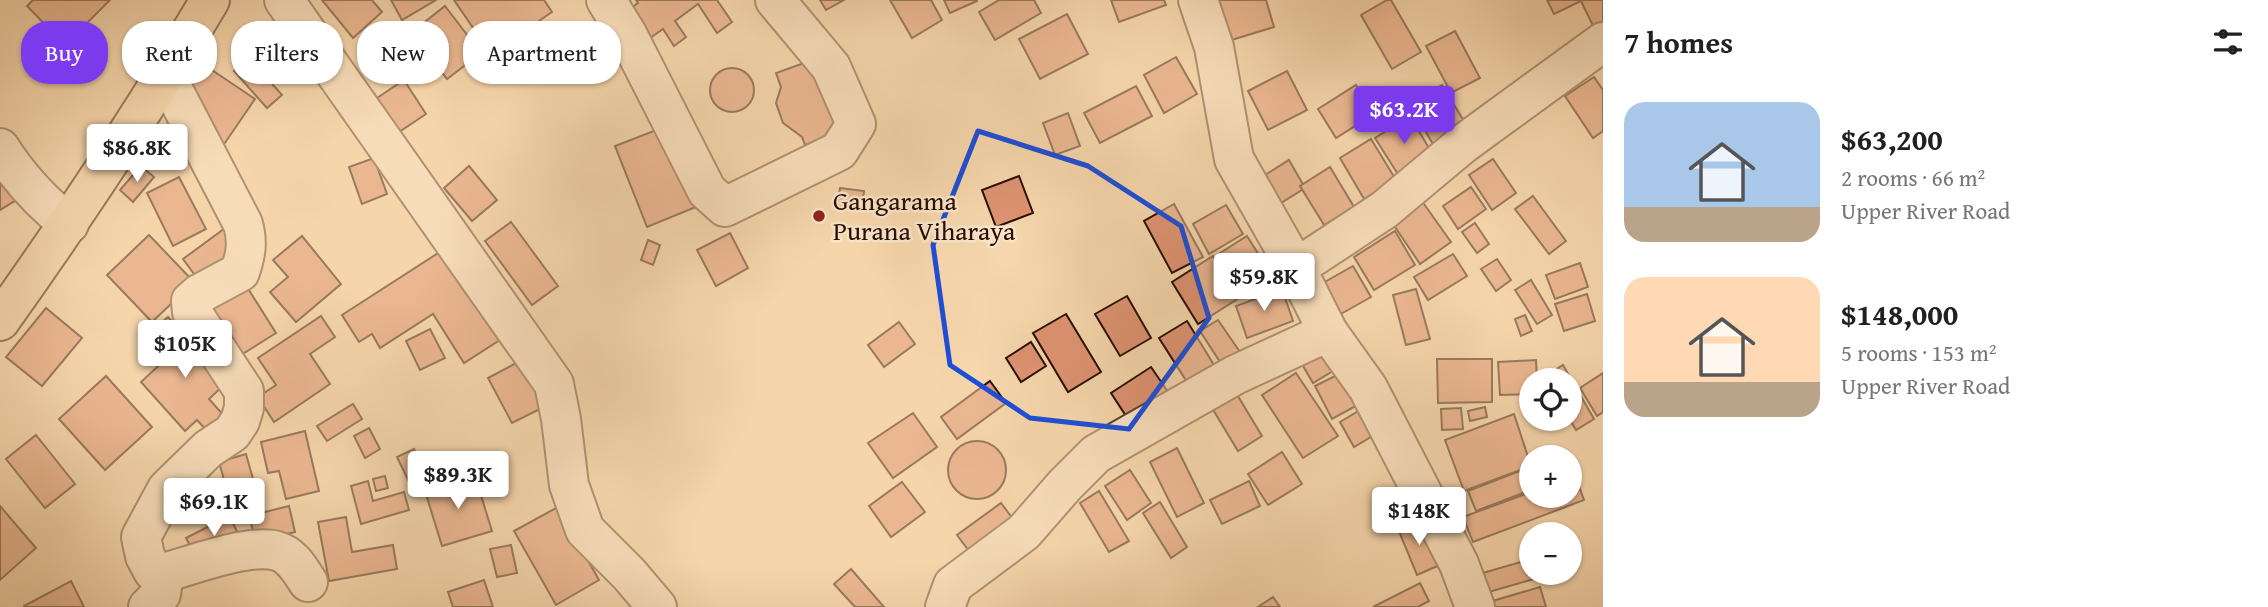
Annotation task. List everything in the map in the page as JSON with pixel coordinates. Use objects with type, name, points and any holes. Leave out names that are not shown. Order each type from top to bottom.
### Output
[{"type":"highway","points":[[198,21],[210,0]]},
{"type":"highway","points":[[0,321],[161,84]]},
{"type":"street","points":[[284,0],[554,384],[569,485],[584,530],[629,574],[657,607]]},
{"type":"street","points":[[606,0],[627,34],[707,191],[725,207],[839,151],[856,124],[831,67],[775,0]]},
{"type":"street","points":[[1198,0],[1214,47],[1234,159],[1296,268],[1328,332],[1368,388],[1459,564],[1475,607]]},
{"type":"street","points":[[1296,268],[1384,210],[1463,144],[1603,42]]},
{"type":"street","points":[[170,84],[243,224],[247,240],[240,272],[191,301],[192,312],[244,391],[244,408],[232,433],[208,449],[167,489],[141,537],[145,556],[153,571],[164,573],[249,549],[277,551],[290,558],[308,582]]},
{"type":"street","points":[[0,148],[44,205],[68,224]]},
{"type":"street","points":[[945,607],[953,585],[1024,532],[1096,454],[1235,375],[1328,332]]},
{"type":"street","points":[[148,607],[161,594],[164,573]]},
{"type":"highlighted area","points":[[978,131],[1088,166],[1181,226],[1209,318],[1129,429],[1030,418],[950,365],[933,245]]},
{"type":"building","points":[[33,0],[110,0],[89,21],[42,21],[27,6]]},
{"type":"building","points":[[322,0],[372,0],[382,12],[372,21],[357,21],[357,34],[353,38],[343,26],[343,21],[339,21]]},
{"type":"building","points":[[391,0],[436,0],[402,20]]},
{"type":"building","points":[[454,0],[544,0],[552,12],[539,21],[468,21]]},
{"type":"building","points":[[636,0],[717,0],[732,22],[717,33],[698,4],[675,21],[686,37],[674,46],[663,29],[650,38],[630,9],[638,3]]},
{"type":"building","points":[[820,0],[844,0],[826,10]]},
{"type":"building","points":[[890,0],[931,0],[942,20],[912,38]]},
{"type":"building","points":[[944,0],[977,0],[977,1],[950,13]]},
{"type":"building","points":[[999,0],[1034,0],[1041,13],[995,40],[979,12]]},
{"type":"building","points":[[1111,0],[1164,0],[1166,5],[1119,22]]},
{"type":"building","points":[[1213,0],[1266,0],[1274,27],[1225,42]]},
{"type":"building","points":[[1391,0],[1421,52],[1392,69],[1361,15]]},
{"type":"building","points":[[1547,0],[1603,0],[1603,31],[1597,34],[1581,1],[1554,14]]},
{"type":"building","points":[[445,6],[463,30],[463,67],[449,77],[449,21],[426,21]]},
{"type":"building","points":[[1067,14],[1088,54],[1040,79],[1019,39]]},
{"type":"building","points":[[1455,31],[1480,78],[1451,93],[1426,46]]},
{"type":"building","points":[[1176,57],[1197,94],[1164,113],[1144,75]]},
{"type":"building","points":[[815,59],[841,133],[805,145],[802,137],[783,123],[776,103],[781,87],[776,73]]},
{"type":"building","points":[[732,68],[747,75],[754,90],[747,105],[732,112],[717,105],[710,90],[717,75]]},
{"type":"building","points":[[1287,71],[1307,110],[1268,130],[1248,91]]},
{"type":"building","points":[[217,73],[255,99],[216,156],[180,94],[186,84],[217,84]]},
{"type":"building","points":[[1594,77],[1603,90],[1603,131],[1593,138],[1565,96]]},
{"type":"building","points":[[246,84],[272,84],[282,95],[267,108]]},
{"type":"building","points":[[398,84],[407,84],[426,114],[399,132],[377,98]]},
{"type":"building","points":[[1356,85],[1374,114],[1336,138],[1318,109]]},
{"type":"building","points":[[1442,85],[1467,126],[1434,146],[1410,104]]},
{"type":"building","points":[[1136,86],[1152,116],[1100,143],[1084,113]]},
{"type":"building","points":[[1068,113],[1080,146],[1055,155],[1043,123]]},
{"type":"building","points":[[1410,116],[1433,155],[1399,176],[1375,138]]},
{"type":"building","points":[[664,127],[696,207],[647,227],[615,146]]},
{"type":"building","points":[[1371,139],[1396,180],[1364,199],[1340,158]]},
{"type":"building","points":[[0,158],[23,196],[0,210]]},
{"type":"building","points":[[374,158],[387,194],[362,204],[349,167]]},
{"type":"building","points":[[1493,159],[1516,193],[1492,210],[1469,175]]},
{"type":"building","points":[[1289,160],[1305,188],[1273,208],[1257,180]]},
{"type":"building","points":[[141,166],[154,177],[133,202],[120,190]]},
{"type":"building","points":[[469,166],[497,200],[472,221],[444,188]]},
{"type":"building","points":[[1330,167],[1354,207],[1324,225],[1300,186]]},
{"type":"building","points":[[1019,176],[1033,213],[996,227],[982,190]]},
{"type":"building","points":[[179,177],[206,229],[173,246],[147,193]]},
{"type":"building","points":[[1471,187],[1486,209],[1458,229],[1443,206]]},
{"type":"building","points":[[840,188],[864,191],[862,209],[837,206]]},
{"type":"building","points":[[1533,196],[1566,241],[1549,254],[1515,209]]},
{"type":"building","points":[[1419,197],[1451,242],[1420,264],[1389,218]]},
{"type":"building","points":[[1174,204],[1203,257],[1172,273],[1144,221]]},
{"type":"building","points":[[1226,205],[1243,234],[1209,254],[1193,224]]},
{"type":"building","points":[[511,222],[558,286],[532,305],[485,241]]},
{"type":"building","points":[[1475,223],[1489,244],[1477,253],[1462,232]]},
{"type":"building","points":[[228,226],[243,246],[197,278],[183,259]]},
{"type":"building","points":[[1395,231],[1415,265],[1374,290],[1354,257]]},
{"type":"building","points":[[730,233],[748,268],[716,286],[697,250]]},
{"type":"building","points":[[149,235],[194,282],[152,322],[107,275]]},
{"type":"building","points":[[302,236],[341,284],[296,322],[270,292],[288,277],[273,260]]},
{"type":"building","points":[[1247,236],[1271,274],[1241,293],[1217,255]]},
{"type":"building","points":[[648,240],[660,245],[653,265],[641,260]]},
{"type":"building","points":[[446,248],[503,338],[464,363],[433,314],[380,348],[372,334],[359,342],[342,315]]},
{"type":"building","points":[[1453,254],[1467,276],[1428,300],[1414,277]]},
{"type":"building","points":[[1213,256],[1239,298],[1198,324],[1172,282]]},
{"type":"building","points":[[1497,259],[1511,280],[1496,291],[1481,269]]},
{"type":"building","points":[[1580,263],[1588,287],[1555,299],[1546,275]]},
{"type":"building","points":[[1353,266],[1371,297],[1332,319],[1314,288]]},
{"type":"building","points":[[1531,280],[1552,315],[1537,324],[1515,290]]},
{"type":"building","points":[[247,287],[276,333],[233,360],[204,314]]},
{"type":"building","points":[[1282,289],[1293,321],[1247,338],[1236,306]]},
{"type":"building","points":[[1416,289],[1430,339],[1406,345],[1393,295]]},
{"type":"building","points":[[1587,294],[1595,321],[1564,331],[1555,304]]},
{"type":"building","points":[[1127,296],[1151,338],[1120,356],[1095,314]]},
{"type":"building","points":[[46,308],[82,338],[42,386],[6,357]]},
{"type":"building","points":[[1066,314],[1101,372],[1068,392],[1033,333]]},
{"type":"building","points":[[1525,315],[1532,331],[1521,336],[1515,319]]},
{"type":"building","points":[[321,316],[335,337],[310,354],[330,384],[274,422],[258,397],[276,385],[258,358]]},
{"type":"building","points":[[168,317],[227,382],[209,399],[226,418],[209,433],[197,420],[185,431],[141,382],[170,355],[150,333]]},
{"type":"building","points":[[1218,320],[1240,352],[1222,365],[1200,331]]},
{"type":"building","points":[[1187,321],[1214,365],[1187,382],[1159,338]]},
{"type":"building","points":[[899,322],[915,344],[884,367],[868,345]]},
{"type":"building","points":[[430,329],[445,358],[420,370],[406,341]]},
{"type":"building","points":[[1031,342],[1046,366],[1021,382],[1006,358]]},
{"type":"building","points":[[1325,344],[1338,368],[1313,383],[1299,359]]},
{"type":"building","points":[[1437,359],[1492,359],[1492,402],[1438,403]]},
{"type":"building","points":[[1536,360],[1536,368],[1519,368],[1519,394],[1500,395],[1498,362]]},
{"type":"building","points":[[520,361],[544,407],[512,423],[488,378]]},
{"type":"building","points":[[1151,367],[1168,392],[1128,419],[1111,393]]},
{"type":"building","points":[[1349,369],[1365,401],[1332,419],[1315,386]]},
{"type":"building","points":[[1296,373],[1338,436],[1303,458],[1262,395]]},
{"type":"building","points":[[1603,373],[1603,412],[1597,416],[1582,391],[1582,387]]},
{"type":"building","points":[[106,376],[152,427],[105,470],[59,419]]},
{"type":"building","points":[[990,381],[1006,403],[957,439],[941,417]]},
{"type":"building","points":[[1233,388],[1262,436],[1238,451],[1209,403]]},
{"type":"building","points":[[1582,398],[1594,419],[1582,426]]},
{"type":"building","points":[[353,404],[362,419],[327,441],[317,426]]},
{"type":"building","points":[[1367,406],[1381,431],[1354,447],[1340,422]]},
{"type":"building","points":[[1485,407],[1487,417],[1470,421],[1468,411]]},
{"type":"building","points":[[1461,408],[1463,429],[1442,430],[1441,409]]},
{"type":"building","points":[[913,413],[937,447],[893,478],[868,443]]},
{"type":"building","points":[[1514,414],[1524,445],[1519,445],[1519,470],[1464,491],[1445,440]]},
{"type":"building","points":[[369,428],[380,449],[365,458],[354,436]]},
{"type":"building","points":[[305,431],[319,491],[286,499],[279,471],[268,473],[261,442]]},
{"type":"building","points":[[36,435],[75,484],[45,508],[6,459]]},
{"type":"building","points":[[977,441],[988,443],[1001,454],[1006,470],[1004,481],[993,494],[977,499],[966,497],[953,486],[948,470],[950,459],[961,446]]},
{"type":"building","points":[[1177,448],[1204,503],[1177,517],[1150,462]]},
{"type":"building","points":[[414,449],[428,480],[412,488],[397,457]]},
{"type":"building","points":[[1282,452],[1302,484],[1268,505],[1248,474]]},
{"type":"building","points":[[246,454],[255,486],[228,494],[219,462]]},
{"type":"building","points":[[1130,470],[1151,503],[1127,520],[1105,486]]},
{"type":"building","points":[[1519,471],[1519,495],[1476,511],[1468,491]]},
{"type":"building","points":[[385,476],[388,488],[376,491],[373,479]]},
{"type":"building","points":[[475,476],[492,531],[442,546],[425,491]]},
{"type":"building","points":[[368,481],[373,501],[404,492],[409,510],[361,524],[351,486]]},
{"type":"building","points":[[1249,481],[1260,506],[1222,524],[1210,500]]},
{"type":"building","points":[[902,482],[925,512],[891,537],[869,506]]},
{"type":"building","points":[[1099,491],[1129,541],[1109,552],[1080,503]]},
{"type":"building","points":[[1519,496],[1519,508],[1563,508],[1519,522],[1519,525],[1473,542],[1463,517]]},
{"type":"building","points":[[1160,502],[1187,547],[1171,558],[1143,513]]},
{"type":"building","points":[[1001,503],[1019,527],[975,559],[957,535]]},
{"type":"building","points":[[0,506],[36,548],[0,580]]},
{"type":"building","points":[[289,506],[295,532],[256,542],[249,516]]},
{"type":"building","points":[[558,507],[599,580],[556,605],[514,531]]},
{"type":"building","points":[[229,516],[241,539],[198,561],[186,538]]},
{"type":"building","points":[[346,517],[352,552],[393,545],[397,569],[329,581],[318,522]]},
{"type":"building","points":[[1420,520],[1440,565],[1417,575],[1398,529]]},
{"type":"building","points":[[511,545],[517,573],[497,577],[490,549]]},
{"type":"building","points":[[1519,562],[1519,583],[1475,596],[1469,577]]},
{"type":"building","points":[[851,569],[884,607],[855,607],[834,584]]},
{"type":"building","points":[[484,580],[493,607],[453,607],[448,592]]},
{"type":"building","points":[[71,581],[84,607],[24,606]]},
{"type":"building","points":[[1420,583],[1429,601],[1418,607],[1373,607]]},
{"type":"building","points":[[1540,587],[1546,607],[1491,607],[1489,602]]},
{"type":"building","points":[[1273,597],[1280,607],[1258,607]]},
{"type":"place","name":"Gangarama Purana Viharaya","points":[[819,216]]}]
